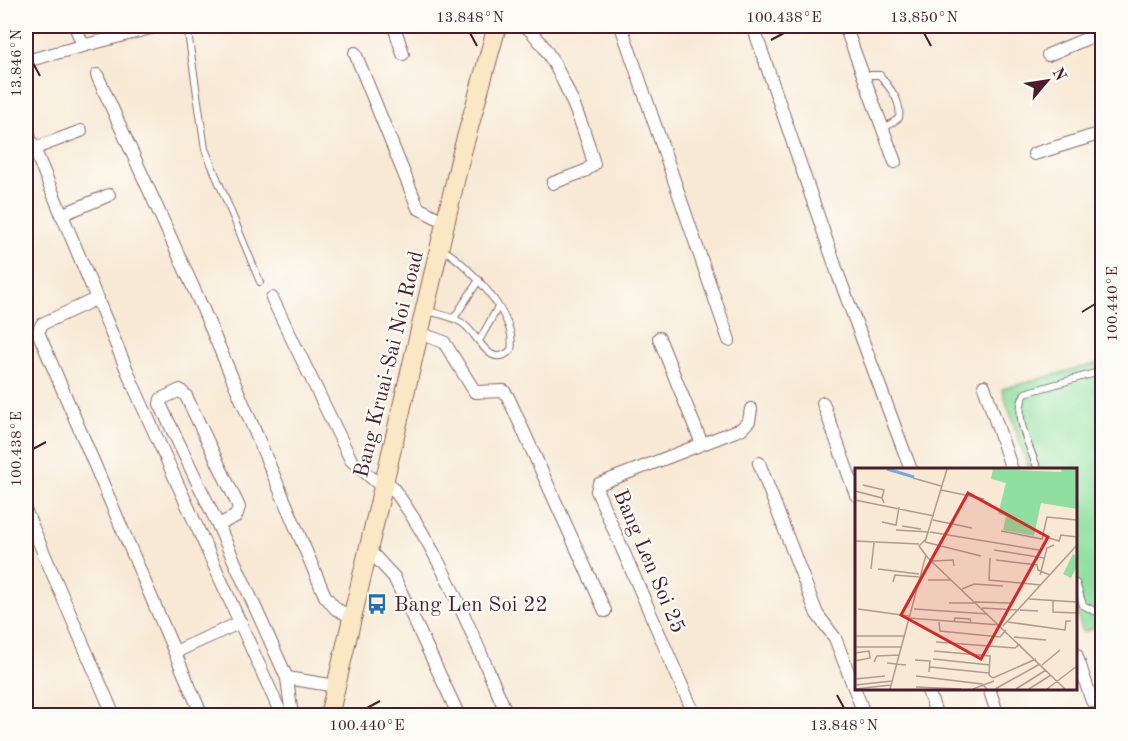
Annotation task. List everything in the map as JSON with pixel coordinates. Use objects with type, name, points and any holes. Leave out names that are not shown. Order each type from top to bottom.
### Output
[{"type":"main road","name":"Bang Kruai-Sai Noi Road","points":[[329,716],[382,481],[445,222],[497,26]]},
{"type":"street","points":[[75,26],[83,45]]},
{"type":"street","points":[[26,62],[158,26]]},
{"type":"street","points":[[394,26],[403,54]]},
{"type":"street","points":[[525,26],[536,34],[556,68],[594,164],[585,171],[553,183]]},
{"type":"street","points":[[621,26],[729,340]]},
{"type":"street","points":[[753,26],[839,277],[910,468]]},
{"type":"street","points":[[845,26],[895,162]]},
{"type":"street","points":[[1048,55],[1102,32]]},
{"type":"street","points":[[355,52],[418,208],[445,222]]},
{"type":"street","points":[[97,75],[197,296],[325,596],[336,609],[352,617]]},
{"type":"street","points":[[26,129],[134,387],[282,716]]},
{"type":"street","points":[[33,149],[81,131]]},
{"type":"street","points":[[1034,154],[1102,133]]},
{"type":"street","points":[[61,215],[110,195]]},
{"type":"street","points":[[98,298],[42,324],[38,332],[202,716]]},
{"type":"street","points":[[272,298],[351,460],[382,481],[402,499],[430,547],[508,716]]},
{"type":"street","points":[[419,333],[444,342],[475,392],[498,390],[504,392],[508,397],[605,611]]},
{"type":"street","points":[[659,338],[702,444]]},
{"type":"street","points":[[984,386],[1011,468]]},
{"type":"street","points":[[218,525],[237,516],[239,507],[186,396],[180,390],[161,399],[160,404],[287,678],[292,716]]},
{"type":"street","points":[[823,403],[855,492]]},
{"type":"street","name":"Bang Len Soi 25","points":[[695,716],[597,491],[600,484],[741,429],[749,421],[751,409]]},
{"type":"street","points":[[759,463],[817,614],[835,638],[865,716]]},
{"type":"street","points":[[26,512],[114,716]]},
{"type":"street","points":[[367,548],[394,577],[459,716]]},
{"type":"street","points":[[175,652],[241,622]]},
{"type":"street","points":[[1077,657],[1092,701],[1102,700]]},
{"type":"street","points":[[287,678],[336,686]]},
{"type":"street","points":[[928,690],[937,716]]},
{"type":"street","points":[[989,690],[998,716]]},
{"type":"lane","points":[[187,26],[205,149],[260,282]]},
{"type":"lane","points":[[863,75],[874,73],[880,75],[894,94],[900,112],[899,118],[883,130]]},
{"type":"lane","points":[[424,310],[454,318],[465,325],[488,353],[496,358],[502,357],[511,350],[511,332],[498,307],[479,280],[455,256],[439,248]]},
{"type":"lane","points":[[454,318],[479,280]]},
{"type":"lane","points":[[479,340],[498,307]]},
{"type":"lane","points":[[1037,468],[1019,414],[1020,403],[1025,393],[1102,371]]},
{"type":"lane","points":[[1077,586],[1083,605],[1094,611],[1102,611]]},
{"type":"green space","points":[[1102,362],[1102,625],[1083,632],[1077,613],[1077,468],[1029,468],[1002,389]]},
{"type":"place","name":"Bang Len Soi 22","points":[[377,604]]}]
